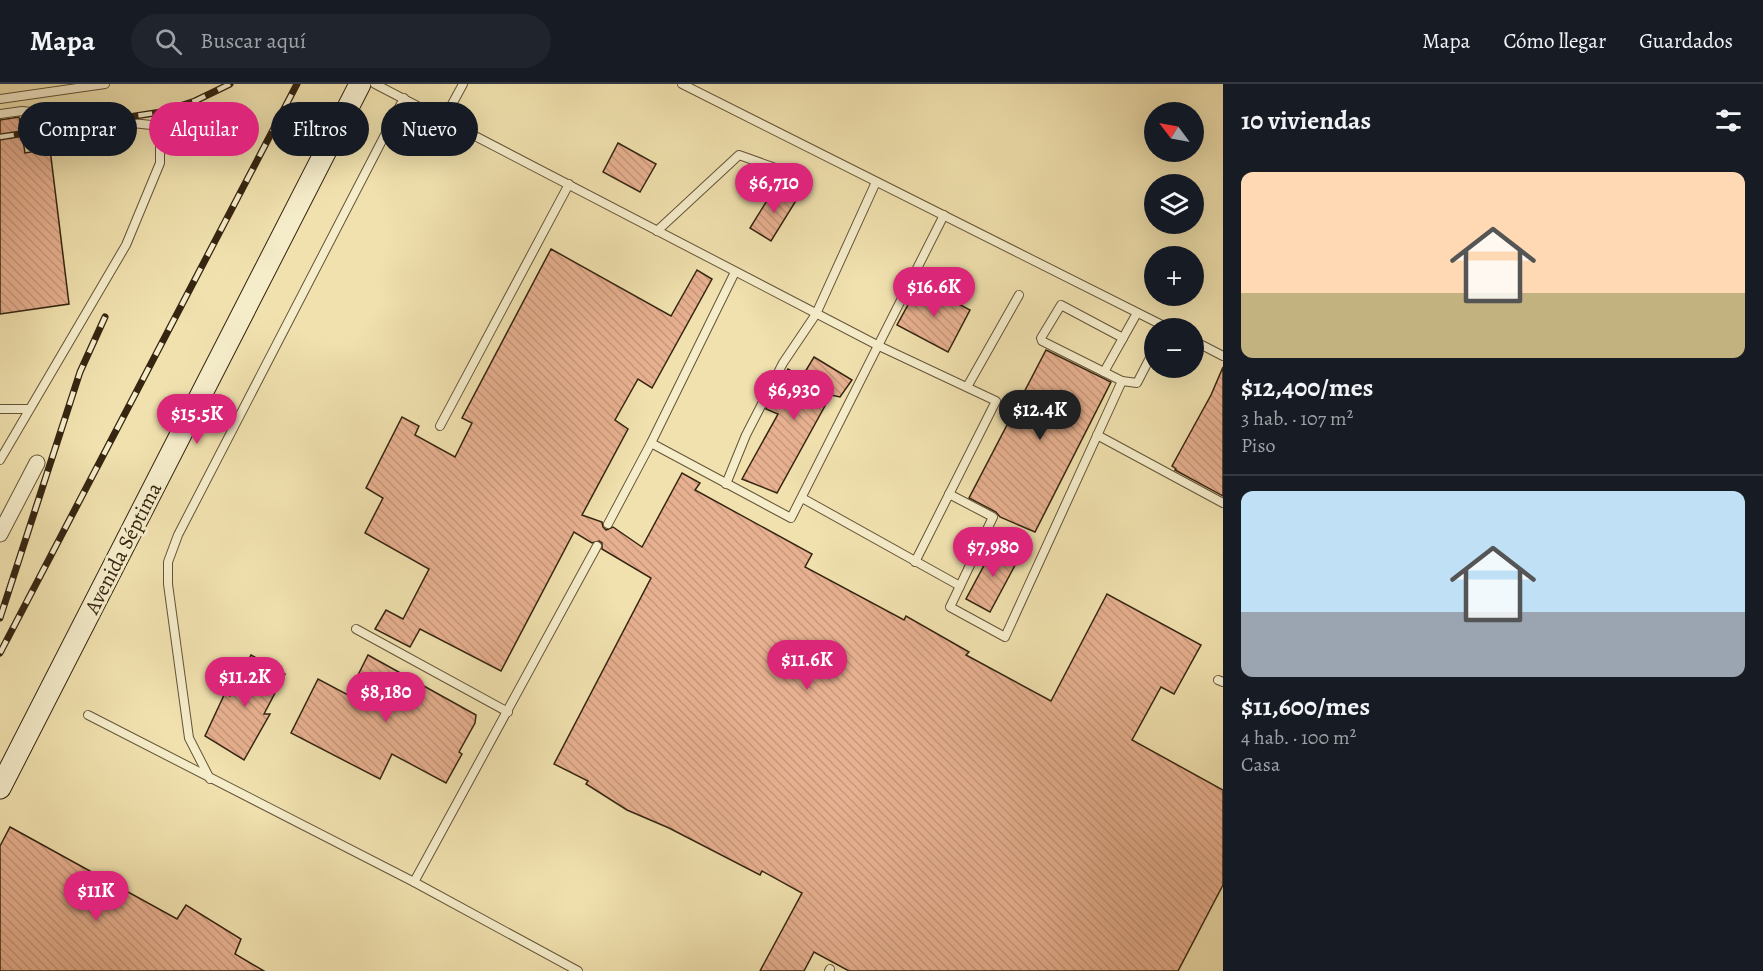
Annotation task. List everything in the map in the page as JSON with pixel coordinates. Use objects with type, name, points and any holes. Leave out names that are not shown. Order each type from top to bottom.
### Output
[{"type":"street","name":"Avenida Séptima","points":[[0,788],[360,84]]},
{"type":"street","points":[[1,531],[37,463]]},
{"type":"lane","points":[[0,99],[105,84]]},
{"type":"lane","points":[[375,84],[412,102]]},
{"type":"lane","points":[[453,102],[463,84]]},
{"type":"lane","points":[[682,84],[1147,318]]},
{"type":"lane","points":[[210,779],[189,738],[168,584],[168,562],[178,535],[404,98]]},
{"type":"lane","points":[[0,114],[22,111],[151,124],[160,135],[160,163],[126,245],[0,460]]},
{"type":"lane","points":[[478,137],[816,314],[996,401],[915,562]]},
{"type":"lane","points":[[657,231],[739,155],[795,175]]},
{"type":"lane","points":[[726,484],[746,435],[783,363],[816,314],[876,182]]},
{"type":"lane","points":[[440,426],[569,184]]},
{"type":"lane","points":[[651,443],[791,519],[944,215]]},
{"type":"lane","points":[[608,524],[651,443],[735,272]]},
{"type":"lane","points":[[967,387],[1019,296]]},
{"type":"lane","points":[[1123,338],[1061,305],[1041,338],[1042,341],[1122,381],[1137,382],[1144,369]]},
{"type":"lane","points":[[1104,372],[1137,313]]},
{"type":"lane","points":[[1204,347],[1223,356]]},
{"type":"lane","points":[[949,494],[993,517],[950,607],[1005,637],[1122,381]]},
{"type":"lane","points":[[0,409],[29,409]]},
{"type":"lane","points":[[1097,435],[1223,503]]},
{"type":"lane","points":[[802,498],[960,586]]},
{"type":"lane","points":[[414,882],[597,546]]},
{"type":"lane","points":[[356,629],[508,712]]},
{"type":"lane","points":[[88,716],[414,882],[578,971]]},
{"type":"building","points":[[18,117],[18,156],[51,156],[69,304],[0,314],[0,120]]},
{"type":"building","points":[[618,143],[656,164],[640,192],[603,172]]},
{"type":"building","points":[[776,186],[797,199],[771,241],[750,228]]},
{"type":"building","points":[[551,249],[671,316],[697,270],[712,279],[652,388],[638,379],[615,420],[628,429],[582,515],[602,522],[606,530],[613,527],[642,547],[682,473],[700,483],[695,490],[812,554],[805,567],[904,620],[906,616],[969,652],[966,655],[1051,701],[1107,594],[1201,645],[1174,694],[1161,687],[1132,740],[1223,790],[1223,885],[1178,971],[849,971],[814,952],[804,971],[760,971],[802,893],[762,871],[760,875],[669,828],[627,810],[586,784],[588,781],[554,764],[651,578],[602,549],[602,543],[599,541],[592,543],[574,532],[501,671],[420,629],[410,647],[375,629],[386,610],[403,619],[429,569],[365,533],[383,498],[366,488],[402,417],[419,426],[415,435],[455,457],[472,423],[462,418]]},
{"type":"building","points":[[920,283],[970,310],[948,352],[897,325]]},
{"type":"building","points":[[1046,350],[1111,382],[1035,532],[1000,517],[996,512],[969,498]]},
{"type":"building","points":[[814,357],[852,380],[840,397],[831,395],[777,493],[742,479],[778,414],[766,409],[788,369],[802,377]]},
{"type":"building","points":[[1223,367],[1223,496],[1175,470],[1172,466],[1211,395]]},
{"type":"building","points":[[996,543],[1020,556],[990,612],[966,599]]},
{"type":"building","points":[[251,655],[285,674],[264,714],[270,714],[244,760],[205,736],[225,693],[230,696]]},
{"type":"building","points":[[368,655],[476,715],[475,723],[459,752],[462,754],[446,783],[392,754],[380,779],[291,733],[318,679],[348,695]]},
{"type":"building","points":[[10,827],[177,919],[186,905],[241,939],[235,954],[264,971],[0,971],[0,846]]},
{"type":"railway","points":[[0,137],[161,112],[195,101],[230,84]]},
{"type":"railway","points":[[0,653],[297,84]]},
{"type":"railway","points":[[0,618],[80,372],[105,317]]}]
